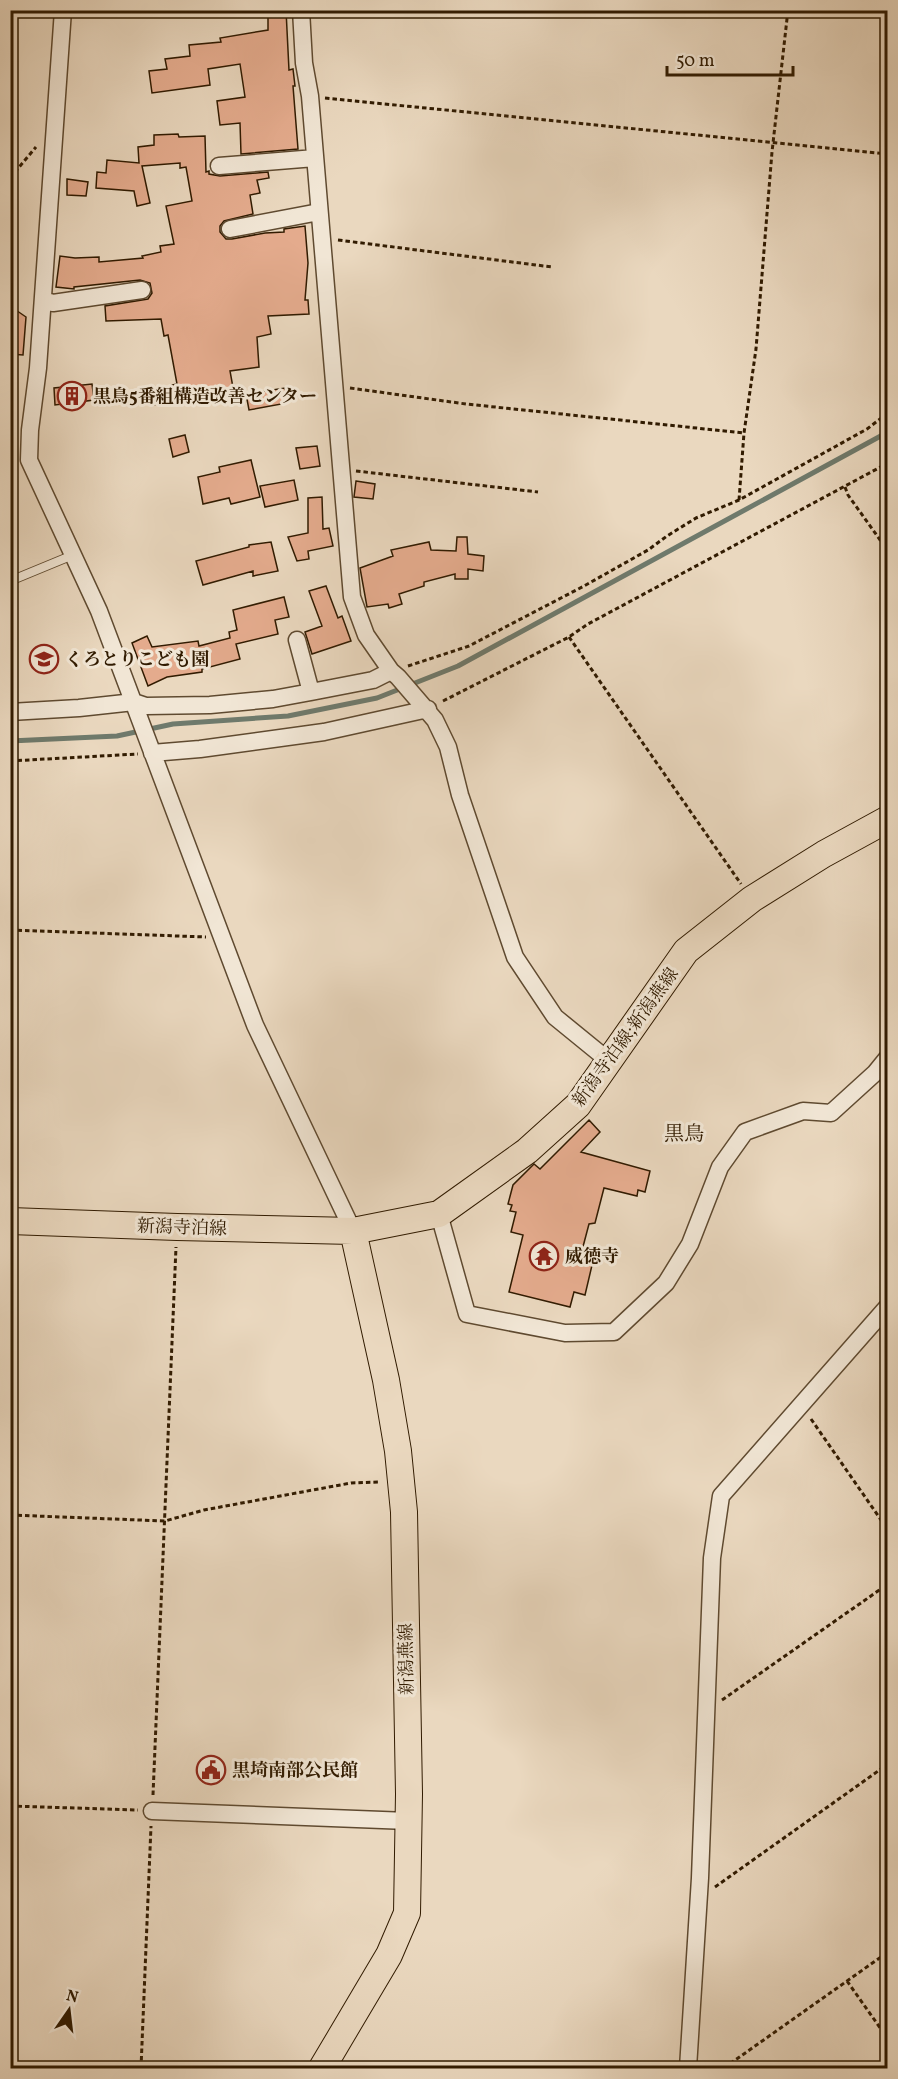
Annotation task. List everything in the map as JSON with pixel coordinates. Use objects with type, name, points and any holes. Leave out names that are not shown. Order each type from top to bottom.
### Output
[{"type":"main road","name":"新潟寺泊線;新潟燕線","points":[[353,1231],[439,1214],[527,1151],[578,1105],[686,951],[752,899],[824,854],[888,819]]},
{"type":"main road","name":"新潟寺泊線","points":[[10,1221],[353,1231]]},
{"type":"main road","name":"新潟燕線","points":[[322,2068],[388,1955],[407,1913],[404,1524],[401,1480],[386,1380],[353,1231]]},
{"type":"street","points":[[63,10],[38,368],[28,460],[99,611],[255,1025],[353,1231]]},
{"type":"street","points":[[301,10],[352,597],[366,635],[395,674],[435,720],[448,747],[460,795],[516,957],[555,1017],[609,1061]]},
{"type":"street","points":[[219,166],[315,158]]},
{"type":"street","points":[[230,229],[319,212]]},
{"type":"street","points":[[43,300],[53,303],[142,290]]},
{"type":"street","points":[[297,640],[311,692]]},
{"type":"street","points":[[10,711],[210,705],[273,699],[395,674]]},
{"type":"street","points":[[151,749],[200,749],[324,732],[423,704]]},
{"type":"street","points":[[439,1214],[467,1314],[565,1333],[614,1332],[666,1282],[690,1244],[720,1167],[745,1132],[803,1112],[831,1113],[888,1058]]},
{"type":"street","points":[[875,1073],[888,1085]]},
{"type":"street","points":[[688,2068],[699,1899],[712,1558],[721,1496],[888,1306]]},
{"type":"street","points":[[152,1811],[408,1821]]},
{"type":"lane","points":[[10,581],[73,555]]},
{"type":"path","points":[[739,500],[744,434],[756,349],[773,143],[789,10]]},
{"type":"path","points":[[310,96],[888,153]]},
{"type":"path","points":[[10,178],[55,123]]},
{"type":"path","points":[[321,238],[552,267]]},
{"type":"path","points":[[333,386],[466,404],[744,434]]},
{"type":"path","points":[[395,674],[469,646],[624,564],[696,518],[739,500],[867,429],[888,412]]},
{"type":"path","points":[[423,704],[569,637],[588,624],[888,463]]},
{"type":"path","points":[[340,469],[538,492]]},
{"type":"path","points":[[845,487],[848,495],[888,551]]},
{"type":"path","points":[[569,637],[752,899]]},
{"type":"path","points":[[10,761],[151,749]]},
{"type":"path","points":[[10,930],[223,938]]},
{"type":"path","points":[[165,1521],[177,1227]]},
{"type":"path","points":[[799,1407],[811,1420],[888,1530]]},
{"type":"path","points":[[10,1515],[165,1521],[204,1510],[351,1483],[401,1480]]},
{"type":"path","points":[[706,1711],[888,1584]]},
{"type":"path","points":[[699,1899],[888,1764]]},
{"type":"path","points":[[10,1806],[152,1811]]},
{"type":"path","points":[[724,2068],[888,1952]]},
{"type":"path","points":[[847,1981],[888,2039]]},
{"type":"building","points":[[268,10],[286,10],[289,70],[293,69],[295,86],[293,86],[298,149],[241,154],[240,123],[220,125],[217,101],[245,97],[240,64],[208,69],[210,85],[152,93],[149,71],[167,69],[165,59],[190,56],[189,45],[221,42],[220,38],[268,30]]},
{"type":"building","points":[[178,134],[179,137],[205,136],[206,172],[209,171],[209,174],[220,176],[268,172],[269,178],[257,180],[260,193],[250,195],[253,214],[224,221],[220,226],[220,232],[226,239],[232,239],[284,232],[284,229],[305,226],[308,263],[305,300],[308,300],[309,314],[268,316],[271,334],[257,337],[259,367],[230,371],[234,393],[153,405],[150,391],[173,388],[172,385],[177,384],[168,335],[164,336],[161,319],[106,321],[105,306],[148,299],[152,293],[150,283],[140,280],[74,287],[74,289],[56,287],[60,256],[99,257],[99,262],[143,258],[142,256],[161,252],[160,246],[174,244],[166,206],[192,201],[186,167],[180,168],[180,163],[142,166],[150,203],[137,206],[134,191],[96,188],[97,172],[106,173],[107,160],[139,163],[138,147],[154,145],[154,135]]},
{"type":"building","points":[[67,179],[88,182],[86,196],[67,195]]},
{"type":"building","points":[[10,306],[26,317],[23,355],[10,354]]},
{"type":"building","name":"黒鳥5番組構造改善センター","points":[[92,384],[94,400],[55,405],[54,388]]},
{"type":"building","points":[[285,388],[287,403],[249,410],[246,394]]},
{"type":"building","points":[[185,435],[189,452],[173,457],[169,439]]},
{"type":"building","points":[[317,446],[320,466],[300,469],[296,448]]},
{"type":"building","points":[[251,460],[260,497],[231,504],[229,498],[203,504],[198,477],[220,472],[219,467]]},
{"type":"building","points":[[294,480],[298,500],[265,507],[260,486]]},
{"type":"building","points":[[356,481],[375,484],[373,499],[354,497]]},
{"type":"building","points":[[322,497],[323,529],[329,528],[333,546],[308,551],[309,559],[297,561],[288,537],[308,533],[308,498]]},
{"type":"building","points":[[457,537],[467,537],[468,554],[484,556],[483,571],[468,569],[468,579],[455,579],[455,574],[424,582],[424,586],[399,594],[402,604],[389,608],[388,604],[367,607],[360,568],[393,556],[391,550],[429,542],[431,550],[456,551]]},
{"type":"building","points":[[271,542],[278,571],[253,576],[253,571],[203,585],[196,561],[249,547],[249,545]]},
{"type":"building","points":[[326,586],[338,618],[342,616],[351,641],[312,654],[305,632],[322,626],[309,591]]},
{"type":"building","points":[[284,597],[289,617],[275,620],[278,634],[236,644],[240,659],[202,669],[202,672],[167,677],[148,686],[132,643],[147,636],[152,647],[198,641],[199,646],[230,638],[229,632],[237,630],[233,610]]},
{"type":"building","points":[[589,1120],[600,1132],[581,1152],[650,1171],[645,1192],[638,1190],[637,1196],[604,1188],[595,1223],[589,1224],[580,1258],[593,1261],[585,1295],[574,1292],[570,1307],[509,1292],[523,1235],[511,1232],[516,1212],[510,1211],[512,1205],[508,1204],[513,1185],[534,1164],[540,1169]]},
{"type":"waterway","points":[[10,741],[117,736],[173,724],[288,716],[377,698],[458,666],[888,432]]},
{"type":"place","name":"黒鳥5番組構造改善センター","points":[[72,396]]},
{"type":"place","name":"くろとりこども園","points":[[44,659]]},
{"type":"place","name":"威徳寺","points":[[544,1256]]},
{"type":"place","name":"黒埼南部公民館","points":[[211,1770]]},
{"type":"district","name":"黒鳥","points":[[684,1133]]}]
